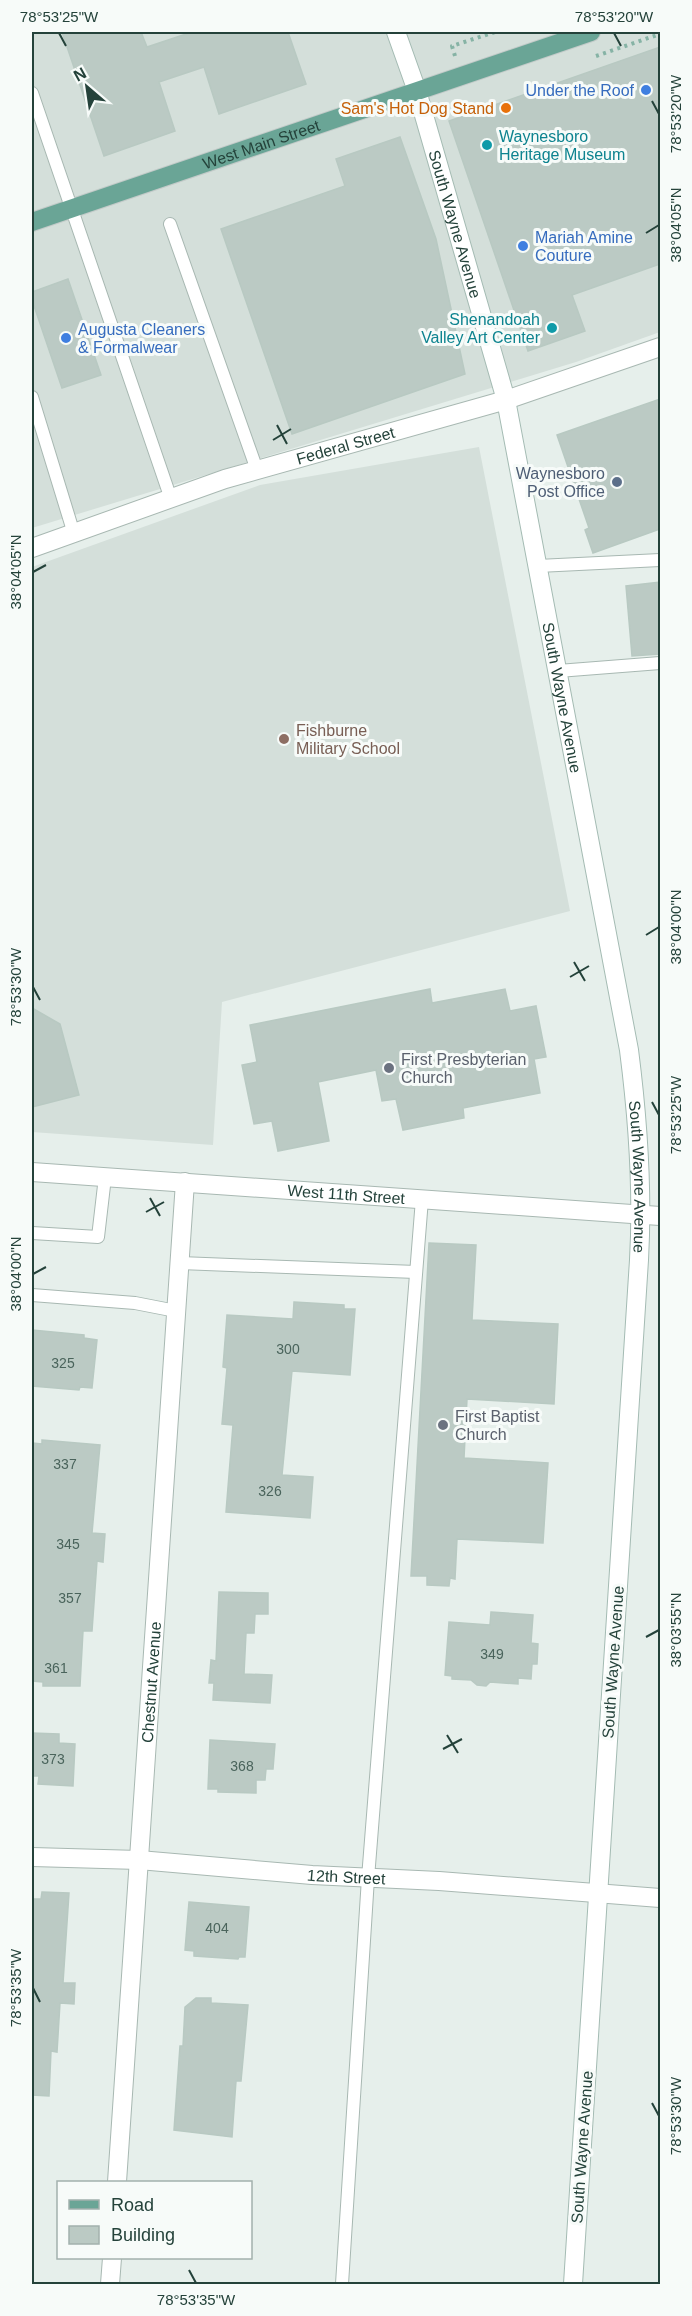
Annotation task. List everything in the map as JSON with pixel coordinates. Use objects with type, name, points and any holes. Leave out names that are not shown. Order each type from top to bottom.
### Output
[{"type":"main road","name":"West Main Street","points":[[32,222],[591,32]]},
{"type":"street","name":"South Wayne Avenue","points":[[396,32],[417,91],[506,400],[629,1050],[637,1115],[642,1214],[573,2284]]},
{"type":"street","name":"Federal Street","points":[[32,548],[225,479],[506,400],[660,347]]},
{"type":"street","name":"West 11th Street","points":[[32,1172],[660,1216]]},
{"type":"street","name":"Chestnut Avenue","points":[[117,2181],[185,1182]]},
{"type":"street","name":"12th Street","points":[[32,1857],[139,1860],[312,1875],[439,1881],[660,1898]]},
{"type":"street","points":[[110,2284],[112,2259]]},
{"type":"lane","points":[[32,93],[171,499]]},
{"type":"lane","points":[[170,225],[257,470]]},
{"type":"lane","points":[[32,397],[74,534]]},
{"type":"lane","points":[[538,566],[660,560]]},
{"type":"lane","points":[[558,671],[660,663]]},
{"type":"lane","points":[[32,1233],[98,1237],[105,1176]]},
{"type":"lane","points":[[342,2284],[368,1878],[422,1199]]},
{"type":"lane","points":[[180,1263],[416,1272]]},
{"type":"lane","points":[[32,1295],[135,1303],[176,1311]]},
{"type":"shaded area","points":[[32,32],[660,32],[660,332],[576,362],[32,528]]},
{"type":"shaded area","name":"Fishburne Military School","points":[[479,447],[570,911],[222,1002],[213,1145],[32,1132],[32,567],[260,485]]},
{"type":"building","points":[[62,32],[141,32],[147,47],[192,32],[288,32],[306,84],[219,114],[204,67],[159,82],[175,131],[104,156]]},
{"type":"building","points":[[660,47],[660,264],[572,295],[585,331],[528,351],[449,121]]},
{"type":"building","points":[[400,137],[436,239],[465,374],[292,434],[221,229],[345,186],[336,159]]},
{"type":"building","name":"Augusta Cleaners & Formalwear","points":[[68,279],[101,375],[62,388],[32,300],[32,292]]},
{"type":"building","name":"Waynesboro Post Office","points":[[660,399],[660,529],[593,553],[585,530],[589,528],[557,435]]},
{"type":"building","points":[[660,582],[660,654],[632,656],[626,586]]},
{"type":"building","name":"First Presbyterian Church","points":[[430,989],[432,1003],[505,989],[510,1011],[536,1006],[546,1057],[534,1059],[540,1093],[463,1108],[464,1118],[403,1130],[396,1099],[382,1101],[376,1070],[318,1082],[329,1141],[278,1151],[272,1121],[254,1124],[242,1065],[257,1062],[250,1025]]},
{"type":"building","points":[[32,1008],[60,1024],[79,1095],[32,1107]]},
{"type":"building","name":"First Baptist Church","points":[[429,1243],[476,1245],[472,1320],[558,1324],[554,1404],[467,1399],[464,1458],[548,1463],[543,1543],[457,1539],[455,1579],[450,1578],[449,1586],[427,1585],[427,1576],[411,1576]]},
{"type":"building","points":[[294,1302],[344,1305],[344,1309],[355,1309],[350,1375],[292,1371],[282,1475],[313,1477],[310,1518],[226,1512],[233,1425],[222,1424],[227,1368],[223,1367],[227,1315],[293,1319]]},
{"type":"building","points":[[32,1330],[84,1335],[84,1338],[97,1340],[92,1388],[80,1387],[79,1390],[32,1386]]},
{"type":"building","points":[[42,1440],[100,1445],[92,1533],[105,1534],[103,1562],[97,1561],[92,1631],[83,1631],[80,1686],[43,1686],[43,1682],[32,1681],[32,1457],[33,1443],[42,1444]]},
{"type":"building","points":[[219,1592],[268,1593],[268,1614],[255,1614],[254,1633],[246,1633],[244,1674],[272,1675],[270,1703],[213,1700],[214,1683],[209,1683],[211,1660],[216,1661]]},
{"type":"building","points":[[491,1612],[533,1615],[531,1643],[538,1644],[537,1664],[532,1664],[531,1679],[518,1678],[518,1684],[490,1682],[486,1686],[477,1685],[471,1680],[452,1679],[452,1676],[445,1675],[449,1622],[490,1625]]},
{"type":"building","points":[[32,1733],[59,1734],[59,1743],[75,1744],[73,1786],[38,1784],[39,1776],[32,1776]]},
{"type":"building","points":[[210,1740],[275,1744],[273,1769],[266,1769],[265,1780],[256,1780],[256,1793],[218,1792],[218,1789],[208,1789]]},
{"type":"building","points":[[42,1892],[69,1893],[63,1983],[75,1983],[74,2004],[60,2003],[57,2052],[51,2051],[49,2096],[32,2095],[32,1899],[41,1899]]},
{"type":"building","points":[[189,1902],[249,1907],[245,1957],[238,1959],[194,1956],[194,1951],[185,1950]]},
{"type":"building","points":[[196,1998],[211,1998],[211,2003],[248,2005],[241,2081],[236,2081],[232,2137],[174,2130],[185,2007]]},
{"type":"place","name":"Under the Roof","points":[[646,90]]},
{"type":"place","name":"Sam's Hot Dog Stand","points":[[506,108]]},
{"type":"place","name":"Waynesboro Heritage Museum","points":[[487,145]]},
{"type":"place","name":"Mariah Amine Couture","points":[[523,246]]},
{"type":"place","name":"Shenandoah Valley Art Center","points":[[552,328]]},
{"type":"place","name":"Augusta Cleaners & Formalwear","points":[[66,338]]},
{"type":"place","name":"Waynesboro Post Office","points":[[617,482]]},
{"type":"place","name":"Fishburne Military School","points":[[284,739]]},
{"type":"place","name":"First Presbyterian Church","points":[[389,1068]]},
{"type":"place","name":"First Baptist Church","points":[[443,1425]]}]
